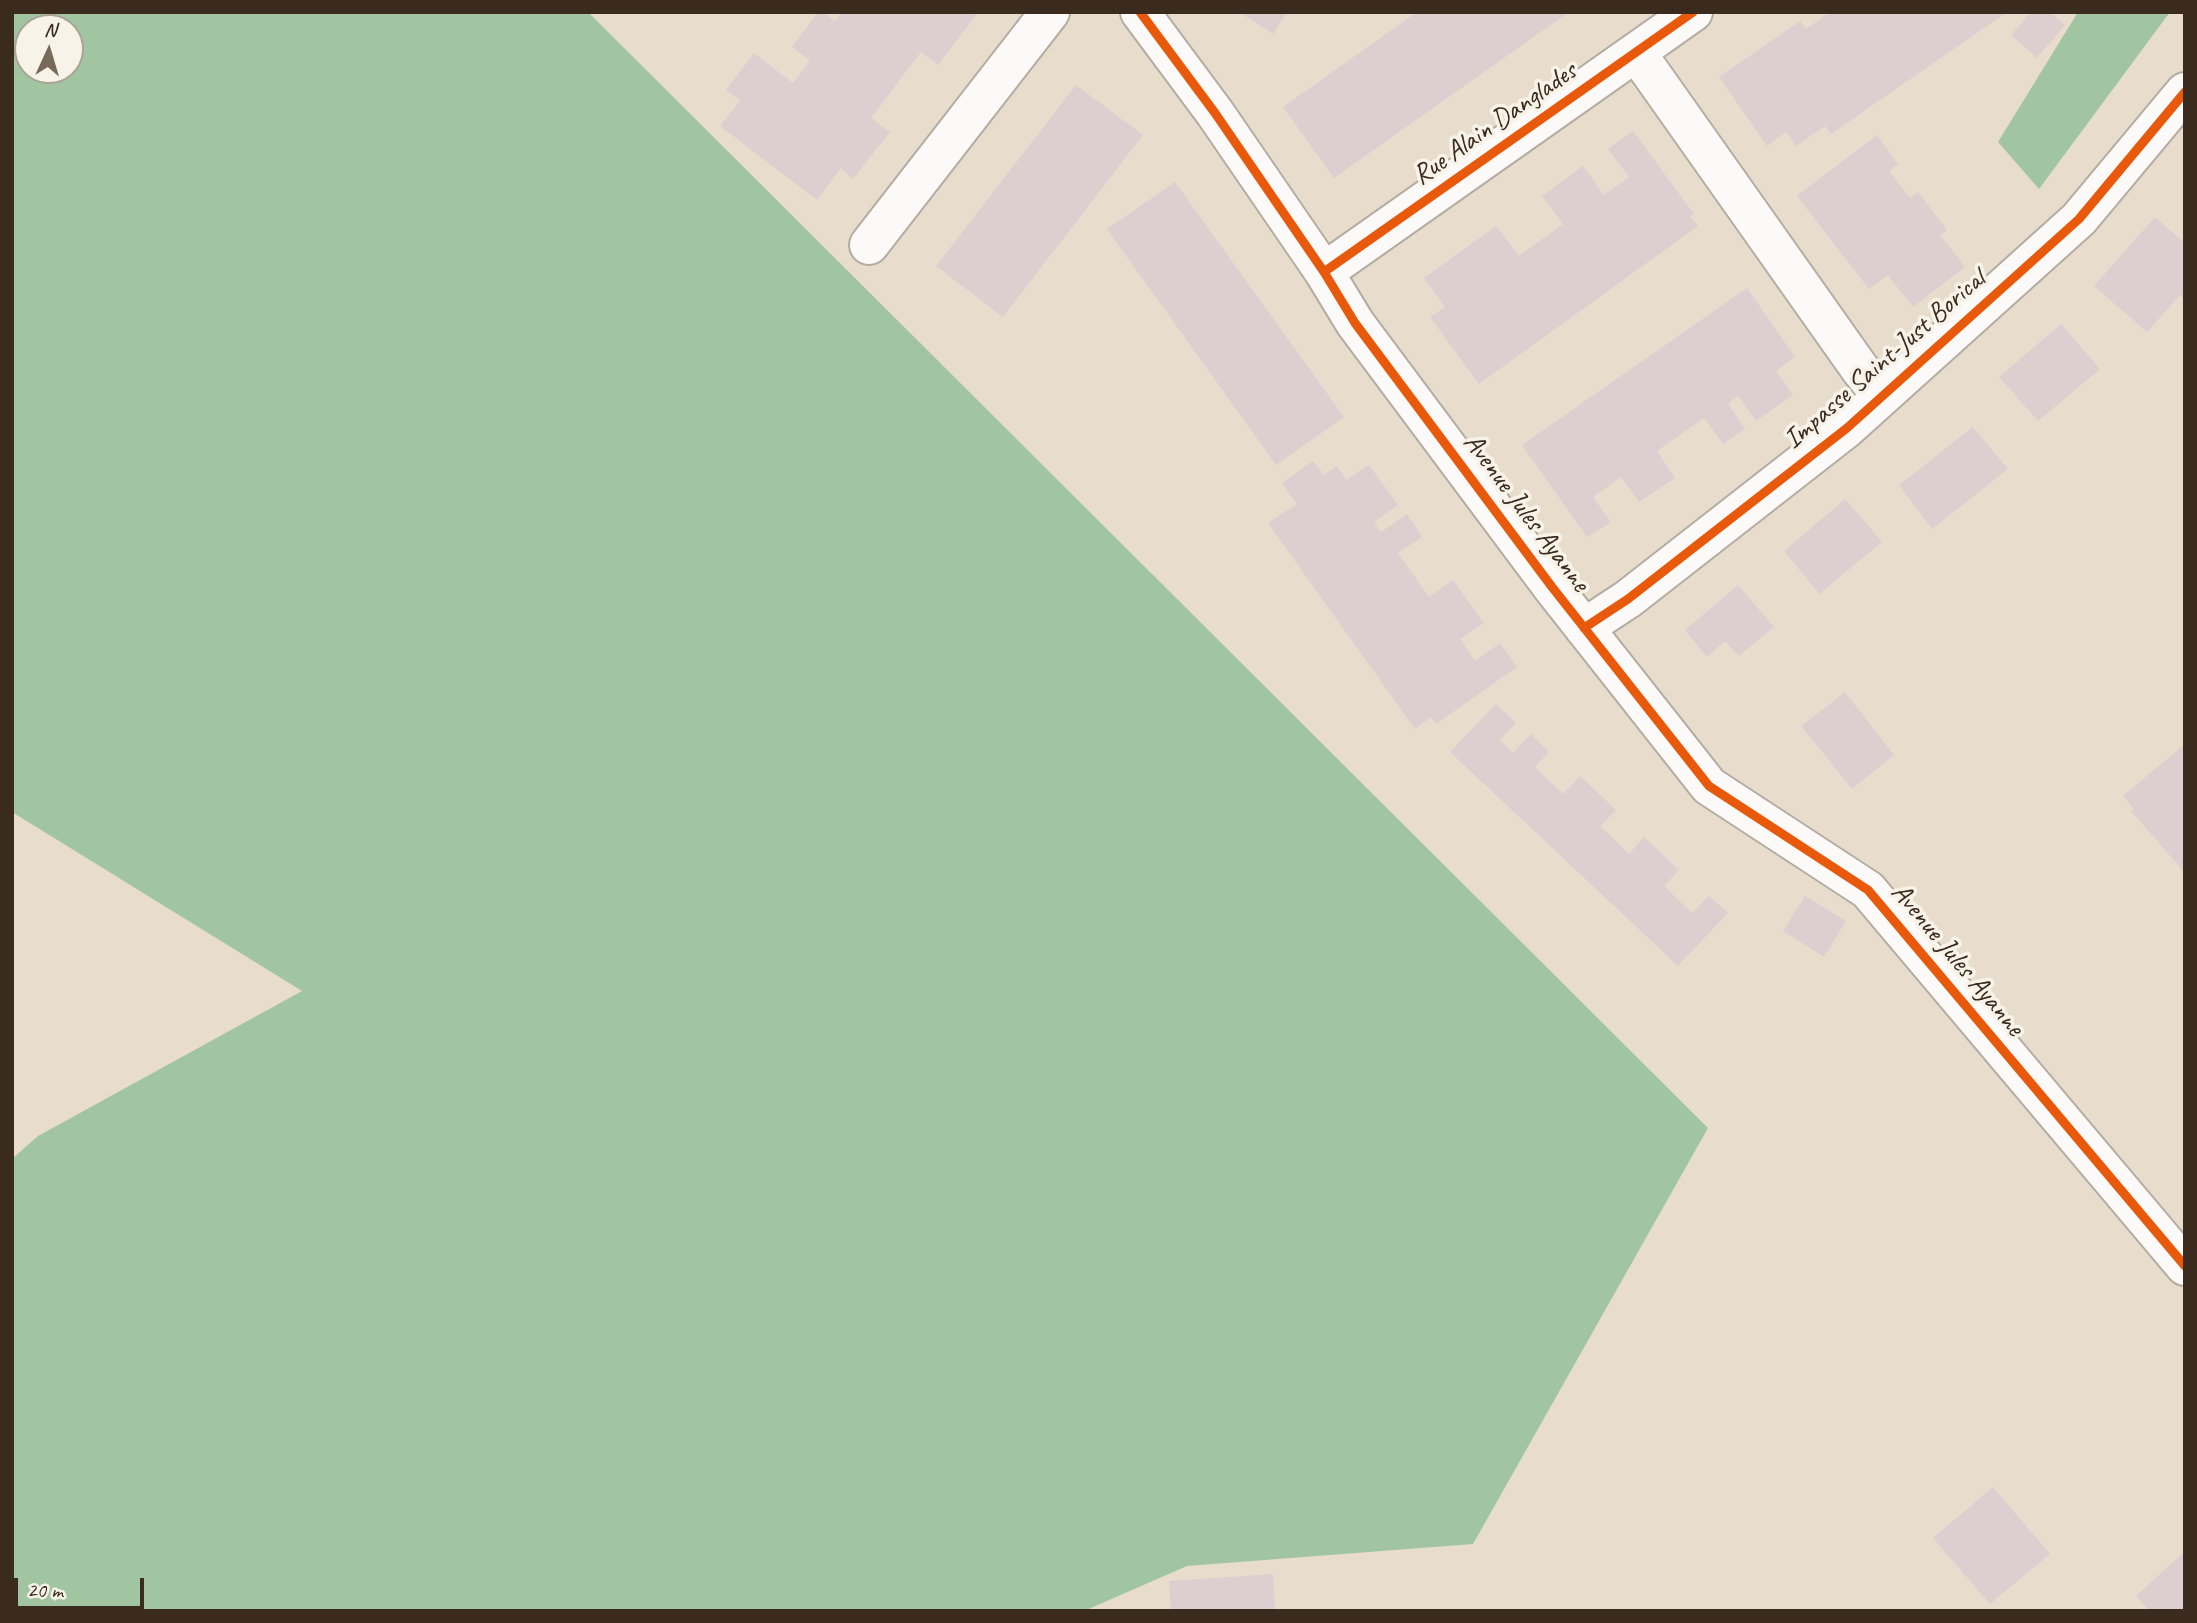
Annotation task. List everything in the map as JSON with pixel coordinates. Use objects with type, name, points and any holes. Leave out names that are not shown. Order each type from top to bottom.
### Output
[{"type":"street","points":[[869,245],[1050,12]]},
{"type":"street","name":"Avenue Jules Ayanne","points":[[1140,12],[1215,113],[1324,272],[1355,323],[1584,628],[1709,786],[1868,890],[2185,1265]]},
{"type":"street","name":"Rue Alain Danglades","points":[[1324,272],[1693,12]]},
{"type":"street","points":[[1636,52],[1852,358],[1882,396]]},
{"type":"street","name":"Impasse Saint-Just Borical","points":[[1584,628],[1629,599],[1847,428],[2079,219],[2185,92]]},
{"type":"green space","points":[[12,12],[588,12],[1708,1128],[1473,1544],[1187,1566],[1084,1611],[12,1611],[12,1159],[38,1136],[302,991],[12,812]]},
{"type":"green space","points":[[2078,12],[2170,12],[2039,189],[1998,142]]},
{"type":"building","points":[[818,12],[823,12],[835,21],[842,12],[971,12],[976,15],[938,65],[921,52],[871,118],[890,132],[853,179],[841,168],[817,200],[720,126],[740,101],[726,90],[754,53],[793,83],[810,61],[792,47]]},
{"type":"building","points":[[1239,12],[1287,12],[1273,34]]},
{"type":"building","points":[[1417,12],[1569,12],[1334,178],[1283,107]]},
{"type":"building","points":[[1830,12],[2007,12],[1831,134],[1825,126],[1796,146],[1786,132],[1767,146],[1719,77],[1800,21],[1806,29]]},
{"type":"building","points":[[2031,12],[2050,12],[2065,25],[2037,58],[2011,35]]},
{"type":"building","points":[[1076,85],[1143,135],[1003,317],[936,266]]},
{"type":"building","points":[[1633,131],[1694,214],[1690,216],[1698,226],[1479,384],[1430,317],[1445,307],[1424,278],[1496,226],[1519,256],[1563,224],[1542,196],[1583,166],[1604,195],[1629,177],[1608,149]]},
{"type":"building","points":[[1877,135],[1898,164],[1889,171],[1910,198],[1918,192],[1947,230],[1940,235],[1965,267],[1913,307],[1888,275],[1869,289],[1797,196]]},
{"type":"building","points":[[1175,182],[1344,417],[1276,465],[1107,229]]},
{"type":"building","points":[[2155,217],[2185,243],[2185,300],[2180,295],[2147,332],[2094,286]]},
{"type":"building","points":[[1747,288],[1795,357],[1776,371],[1793,395],[1756,421],[1738,396],[1728,404],[1745,429],[1723,444],[1704,418],[1657,451],[1675,478],[1639,502],[1621,477],[1593,497],[1611,522],[1587,537],[1522,445]]},
{"type":"building","points":[[2061,324],[2100,369],[2038,421],[1999,377]]},
{"type":"building","points":[[1973,427],[2008,469],[1932,529],[1899,485]]},
{"type":"building","points":[[1313,461],[1324,475],[1337,466],[1346,480],[1369,465],[1398,505],[1374,522],[1381,532],[1407,514],[1422,537],[1398,553],[1429,597],[1453,580],[1484,623],[1460,639],[1475,661],[1500,643],[1517,667],[1436,724],[1431,717],[1415,729],[1268,523],[1297,504],[1282,483]]},
{"type":"building","points":[[1845,499],[1882,542],[1819,594],[1784,551]]},
{"type":"building","points":[[1738,585],[1774,627],[1739,656],[1725,641],[1707,657],[1685,630]]},
{"type":"building","points":[[1845,692],[1894,755],[1852,789],[1801,726]]},
{"type":"building","points":[[1496,704],[1516,723],[1500,740],[1513,753],[1531,734],[1549,752],[1535,767],[1563,794],[1580,776],[1616,810],[1600,826],[1629,854],[1644,837],[1679,870],[1664,886],[1692,913],[1709,896],[1728,913],[1678,966],[1450,752]]},
{"type":"building","points":[[2185,744],[2185,873],[2131,811],[2134,809],[2123,796]]},
{"type":"building","points":[[1805,896],[1846,921],[1824,957],[1783,931]]},
{"type":"building","points":[[1993,1487],[2050,1554],[1990,1604],[1933,1538]]},
{"type":"building","points":[[2185,1551],[2185,1611],[2150,1611],[2136,1596]]},
{"type":"building","points":[[1273,1574],[1275,1611],[1171,1611],[1169,1581]]},
{"type":"cycle path","points":[[1140,12],[1215,113],[1324,272],[1355,323],[1552,587],[1709,786],[1868,890],[2185,1266]]},
{"type":"cycle path","points":[[1324,272],[1693,12]]},
{"type":"cycle path","points":[[1584,628],[1628,599],[1847,428],[2079,219],[2185,92]]}]
